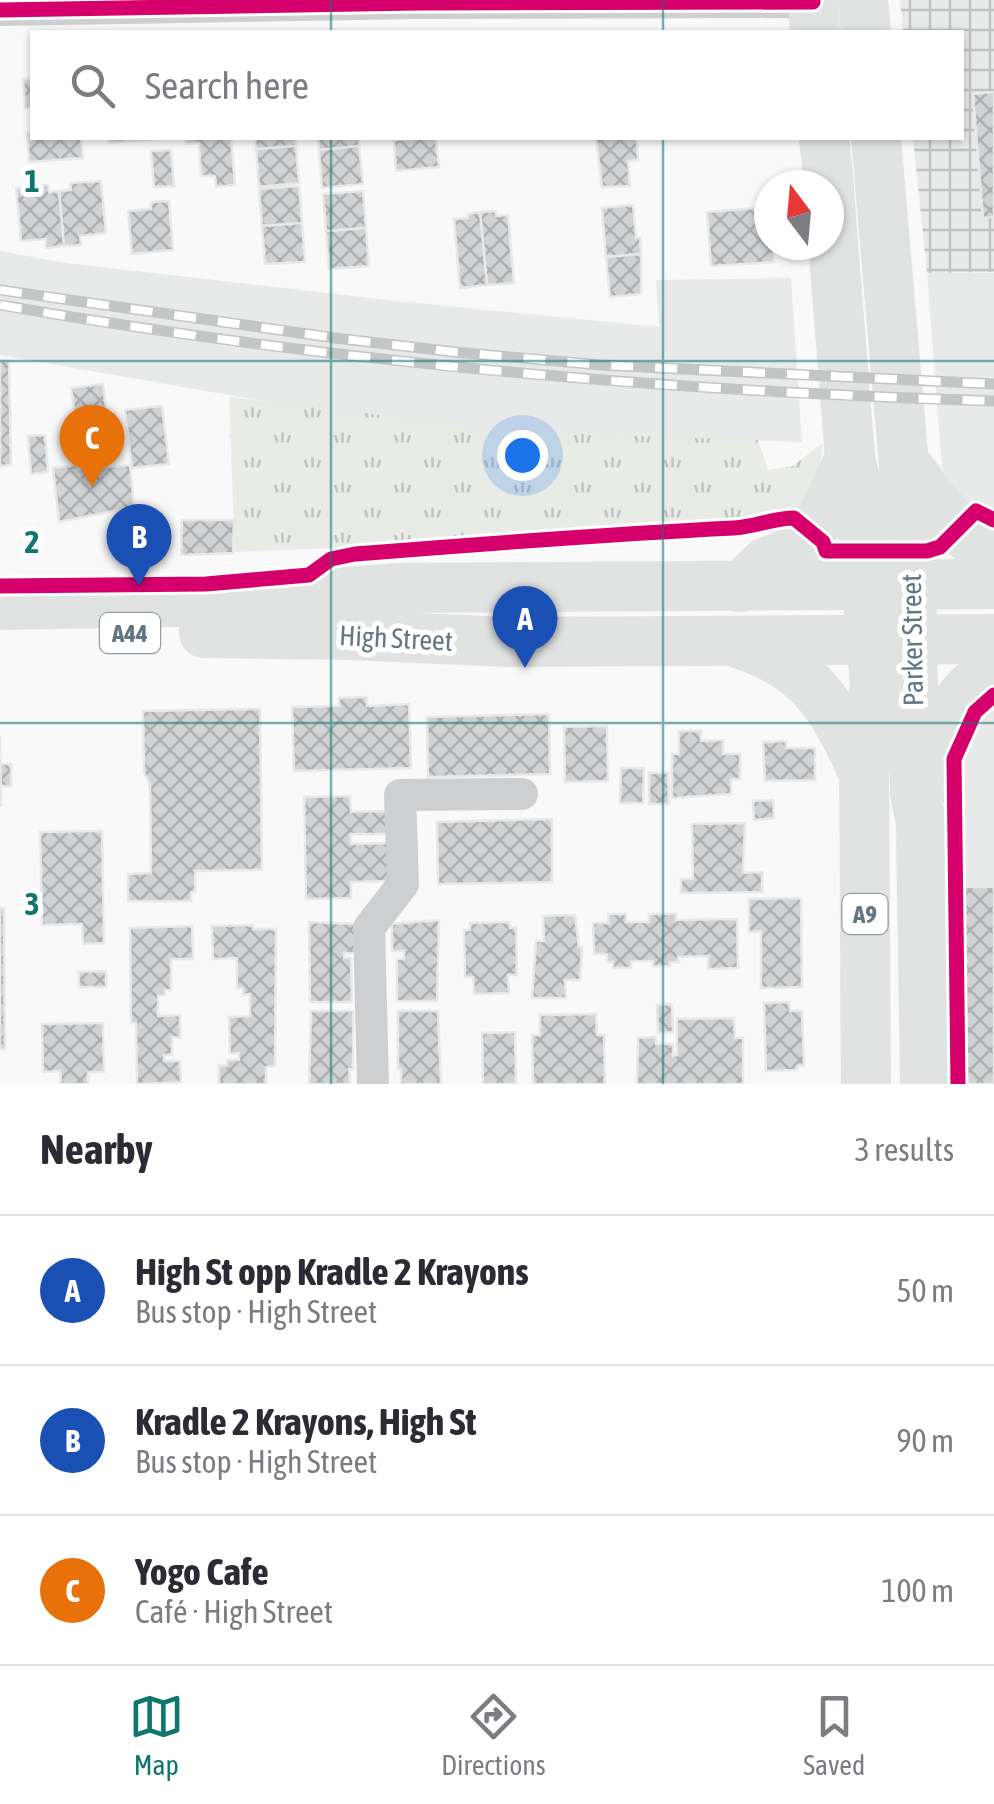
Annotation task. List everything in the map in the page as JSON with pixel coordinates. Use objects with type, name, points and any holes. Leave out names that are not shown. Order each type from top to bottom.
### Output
[{"type":"highway","points":[[863,0],[866,30]]},
{"type":"highway","name":"Parker Street","points":[[824,140],[827,170]]},
{"type":"highway","name":"Parker Street","points":[[876,140],[903,451],[889,585],[893,639],[920,823],[925,1084]]},
{"type":"highway","name":"Parker Street","points":[[835,260],[850,450],[860,498],[889,585]]},
{"type":"highway","points":[[740,586],[766,562],[786,554],[811,532],[822,516],[850,450]]},
{"type":"highway","points":[[903,451],[958,529],[994,556]]},
{"type":"highway","name":"A44","points":[[889,585],[994,584]]},
{"type":"highway","name":"High Street","points":[[0,605],[229,602],[400,588],[889,585]]},
{"type":"highway","name":"High Street","points":[[0,634],[259,632],[506,642],[893,639]]},
{"type":"highway","name":"Parker Street","points":[[866,1084],[864,774],[875,686],[893,639]]},
{"type":"highway","name":"A44","points":[[893,639],[994,639]]},
{"type":"highway","points":[[732,642],[778,659],[819,692],[830,705],[864,774]]},
{"type":"highway","points":[[920,823],[951,712],[968,686],[994,670]]},
{"type":"street","points":[[0,10],[40,5],[418,1],[814,12]]},
{"type":"street","points":[[373,1084],[369,928],[404,884],[400,795],[522,794]]},
{"type":"shaded area","points":[[900,0],[994,0],[994,272],[927,273],[913,140],[964,140],[964,30],[903,30]]},
{"type":"shaded area","points":[[0,251],[66,263],[659,327],[656,280],[791,278],[802,442],[524,432],[304,408],[0,355]]},
{"type":"shaded area","points":[[927,273],[994,273],[994,525],[962,500],[942,468]]},
{"type":"shaded area","points":[[994,708],[994,1084],[960,1084],[957,760],[976,726]]},
{"type":"green space","points":[[229,397],[524,432],[758,440],[768,470],[793,466],[822,443],[822,453],[816,481],[800,515],[777,515],[742,528],[235,552]]},
{"type":"building","points":[[23,79],[30,79],[30,108],[25,108]]},
{"type":"building","points":[[994,92],[994,228],[993,217],[983,218],[973,94]]},
{"type":"building","points":[[27,133],[30,140],[81,140],[83,158],[29,162]]},
{"type":"building","points":[[185,140],[231,140],[235,185],[216,187],[215,176],[201,176],[199,143],[186,144]]},
{"type":"building","points":[[255,140],[295,140],[296,146],[256,149]]},
{"type":"building","points":[[318,140],[359,140],[359,146],[319,150]]},
{"type":"building","points":[[394,140],[436,140],[439,167],[396,171]]},
{"type":"building","points":[[596,140],[637,140],[638,160],[628,161],[630,186],[602,187]]},
{"type":"building","points":[[296,146],[299,183],[259,187],[256,149]]},
{"type":"building","points":[[359,146],[363,184],[322,188],[319,150]]},
{"type":"building","points":[[171,150],[174,186],[154,187],[151,151]]},
{"type":"building","points":[[101,181],[106,233],[80,236],[81,245],[64,246],[59,191],[71,190],[70,183]]},
{"type":"building","points":[[48,185],[49,192],[59,191],[64,246],[46,248],[46,239],[21,241],[16,188]]},
{"type":"building","points":[[299,186],[302,223],[262,226],[259,189]]},
{"type":"building","points":[[363,191],[366,228],[326,231],[323,194]]},
{"type":"building","points":[[169,201],[173,250],[132,254],[128,211],[151,209],[151,202]]},
{"type":"building","points":[[633,205],[641,254],[606,257],[602,208]]},
{"type":"building","points":[[754,208],[754,260],[774,262],[711,266],[707,212]]},
{"type":"building","points":[[495,211],[496,216],[508,215],[514,283],[487,285],[480,212]]},
{"type":"building","points":[[480,212],[487,285],[460,288],[454,219]]},
{"type":"building","points":[[302,223],[305,262],[265,264],[262,226]]},
{"type":"building","points":[[366,228],[369,266],[329,269],[326,231]]},
{"type":"building","points":[[641,254],[641,294],[610,297],[606,257]]},
{"type":"building","points":[[0,361],[9,361],[11,465],[0,466]]},
{"type":"building","points":[[103,384],[107,417],[76,421],[71,388]]},
{"type":"building","points":[[162,406],[169,464],[132,468],[125,410]]},
{"type":"building","points":[[109,433],[112,459],[85,462],[83,436]]},
{"type":"building","points":[[45,435],[48,472],[31,474],[28,436]]},
{"type":"building","points":[[77,465],[77,470],[130,465],[134,507],[59,522],[53,468]]},
{"type":"building","points":[[182,520],[234,520],[233,553],[181,555]]},
{"type":"building","points":[[367,697],[367,706],[409,704],[411,768],[294,771],[292,707],[339,706],[339,698]]},
{"type":"building","points":[[260,709],[262,870],[195,871],[191,901],[128,901],[128,874],[151,873],[150,784],[144,773],[143,711]]},
{"type":"building","points":[[549,714],[550,774],[428,777],[427,717]]},
{"type":"building","points":[[607,726],[608,781],[565,782],[564,727]]},
{"type":"building","points":[[679,731],[701,731],[701,741],[723,740],[723,754],[740,754],[740,779],[731,779],[731,794],[672,798],[672,754],[679,754]]},
{"type":"building","points":[[786,741],[786,748],[815,748],[815,780],[765,781],[763,742]]},
{"type":"building","points":[[0,764],[11,764],[11,786],[1,786],[1,807]]},
{"type":"building","points":[[621,768],[644,768],[643,803],[620,803]]},
{"type":"building","points":[[649,773],[668,773],[669,804],[649,804]]},
{"type":"building","points":[[350,796],[351,812],[389,811],[389,834],[351,834],[351,844],[389,843],[390,881],[351,882],[351,898],[306,899],[304,797]]},
{"type":"building","points":[[773,800],[774,818],[754,820],[753,801]]},
{"type":"building","points":[[552,819],[552,882],[438,884],[437,822]]},
{"type":"building","points":[[745,823],[743,873],[762,872],[762,892],[681,893],[681,879],[693,879],[692,824]]},
{"type":"building","points":[[102,831],[104,943],[83,944],[82,924],[42,925],[40,832]]},
{"type":"building","points":[[962,887],[994,887],[994,1084],[963,1084]]},
{"type":"building","points":[[801,898],[802,987],[761,988],[761,931],[749,932],[749,899]]},
{"type":"building","points":[[0,908],[4,908],[5,1049],[0,1049]]},
{"type":"building","points":[[608,914],[626,914],[626,922],[649,922],[649,914],[676,914],[676,920],[737,919],[738,968],[708,969],[708,956],[678,957],[679,962],[670,962],[670,966],[631,961],[631,968],[613,968],[613,962],[607,962],[607,954],[594,954],[593,923],[609,923]]},
{"type":"building","points":[[575,915],[582,947],[580,980],[565,980],[566,998],[532,998],[536,941],[544,941],[543,916]]},
{"type":"building","points":[[439,920],[437,1001],[397,1001],[397,959],[404,959],[404,951],[392,951],[392,924]]},
{"type":"building","points":[[309,922],[355,924],[355,953],[344,953],[344,958],[351,958],[352,1002],[310,1002]]},
{"type":"building","points":[[510,922],[510,928],[516,927],[517,975],[508,975],[509,993],[474,994],[473,977],[465,977],[464,930],[470,930],[470,923]]},
{"type":"building","points":[[253,925],[253,929],[276,929],[275,1066],[266,1067],[266,1084],[219,1084],[219,1065],[239,1060],[239,1053],[230,1053],[229,1017],[250,1016],[250,994],[243,995],[243,988],[237,988],[237,958],[213,959],[212,926]]},
{"type":"building","points":[[192,926],[193,959],[171,959],[171,990],[158,996],[158,1016],[180,1015],[180,1038],[172,1037],[172,1055],[164,1055],[164,1061],[180,1061],[181,1082],[137,1084],[136,1023],[131,1023],[130,928]]},
{"type":"building","points":[[106,971],[106,987],[79,987],[79,972]]},
{"type":"building","points":[[789,1002],[790,1011],[802,1011],[804,1066],[797,1066],[797,1070],[766,1071],[764,1003]]},
{"type":"building","points":[[672,1004],[673,1032],[658,1033],[657,1005]]},
{"type":"building","points":[[311,1011],[353,1011],[350,1084],[309,1084]]},
{"type":"building","points":[[398,1011],[438,1011],[441,1084],[401,1084]]},
{"type":"building","points":[[596,1014],[597,1035],[604,1035],[605,1084],[533,1084],[532,1035],[540,1035],[540,1015]]},
{"type":"building","points":[[734,1018],[735,1038],[743,1038],[743,1084],[637,1084],[638,1038],[656,1037],[656,1044],[673,1044],[673,1056],[677,1055],[677,1019]]},
{"type":"building","points":[[103,1023],[104,1072],[88,1072],[88,1084],[61,1084],[60,1071],[43,1072],[42,1024]]},
{"type":"building","points":[[515,1032],[516,1084],[483,1084],[482,1033]]},
{"type":"railway","points":[[0,290],[455,352],[601,365],[994,384]]},
{"type":"railway","points":[[0,305],[247,343],[495,371],[744,390],[994,401]]},
{"type":"cycle path","points":[[0,10],[813,2]]},
{"type":"cycle path","points":[[0,586],[206,584],[309,575],[331,559],[355,554],[734,528],[794,518],[823,542],[826,551],[927,551],[940,547],[976,511],[994,520]]},
{"type":"cycle path","points":[[958,1084],[954,759],[975,712],[994,695]]},
{"type":"place","name":"Yogo Cafe","points":[[92,487]]},
{"type":"place","name":"Kradle 2 Krayons, High St","points":[[139,586]]},
{"type":"place","name":"High St opp Kradle 2 Krayons","points":[[525,668]]}]
